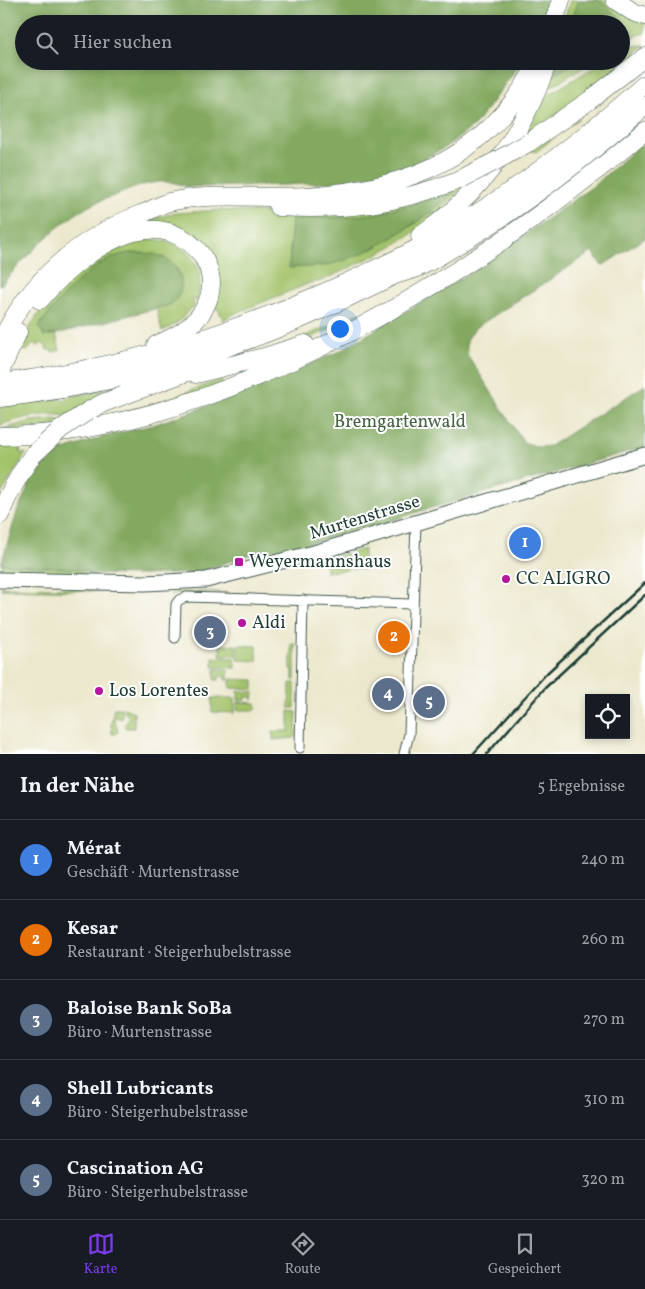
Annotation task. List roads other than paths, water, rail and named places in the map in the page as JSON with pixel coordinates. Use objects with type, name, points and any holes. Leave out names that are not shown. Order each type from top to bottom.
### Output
[{"type":"highway","points":[[556,15],[561,0]]},
{"type":"highway","points":[[562,15],[566,0]]},
{"type":"highway","points":[[615,0],[633,12],[645,16]]},
{"type":"highway","points":[[630,69],[645,57]]},
{"type":"highway","points":[[2,358],[13,319],[38,284],[58,263],[86,241],[106,229],[168,203],[190,199],[339,193],[378,186],[413,176],[457,154],[482,135],[515,100],[533,70]]},
{"type":"highway","points":[[323,293],[408,245],[445,218],[482,182],[517,133],[534,100],[545,70]]},
{"type":"highway","points":[[143,213],[212,204],[321,209],[365,206],[408,197],[459,180],[528,143],[590,100],[628,70]]},
{"type":"highway","points":[[0,383],[117,363],[178,347],[262,318],[398,260],[483,209],[552,161],[645,84]]},
{"type":"highway","points":[[0,398],[105,380],[201,355],[287,325],[369,289],[398,274],[416,268],[477,233],[521,204],[593,150],[645,106]]},
{"type":"highway","points":[[0,436],[70,431],[108,425],[167,410],[217,393],[282,366],[354,331],[401,305],[454,271],[547,208],[594,173],[645,131]]},
{"type":"highway","points":[[2,358],[23,324],[46,293],[70,270],[108,243],[132,233],[156,230],[178,235],[195,247],[206,264],[209,273],[210,291],[204,309],[191,325],[151,347],[97,359],[66,373]]},
{"type":"highway","points":[[0,514],[17,477],[32,456],[60,429],[88,411],[103,403],[288,334],[404,281],[416,268]]},
{"type":"highway","points":[[168,379],[208,372],[257,359],[317,339],[374,314],[454,271]]},
{"type":"main road","name":"Murtenstrasse","points":[[0,580],[145,583],[206,580],[314,553],[645,455]]},
{"type":"street","points":[[404,754],[409,734],[416,522]]},
{"type":"street","points":[[175,638],[176,604],[181,599],[189,597],[413,604]]},
{"type":"street","points":[[300,748],[303,600]]},
{"type":"railway","points":[[473,754],[547,673],[645,583]]},
{"type":"railway","points":[[487,754],[545,688],[645,595]]},
{"type":"place","name":"Mérat","points":[[525,543]]},
{"type":"place","name":"Weyermannshaus","points":[[239,562]]},
{"type":"place","name":"CC ALIGRO","points":[[506,579]]},
{"type":"place","name":"Aldi","points":[[242,623]]},
{"type":"place","name":"Baloise Bank SoBa","points":[[210,632]]},
{"type":"place","name":"Kesar","points":[[394,637]]},
{"type":"place","name":"Los Lorentes","points":[[99,691]]},
{"type":"place","name":"Shell Lubricants","points":[[388,694]]},
{"type":"place","name":"Cascination AG","points":[[429,702]]},
{"type":"park label","name":"Bremgartenwald","points":[[400,422]]}]
